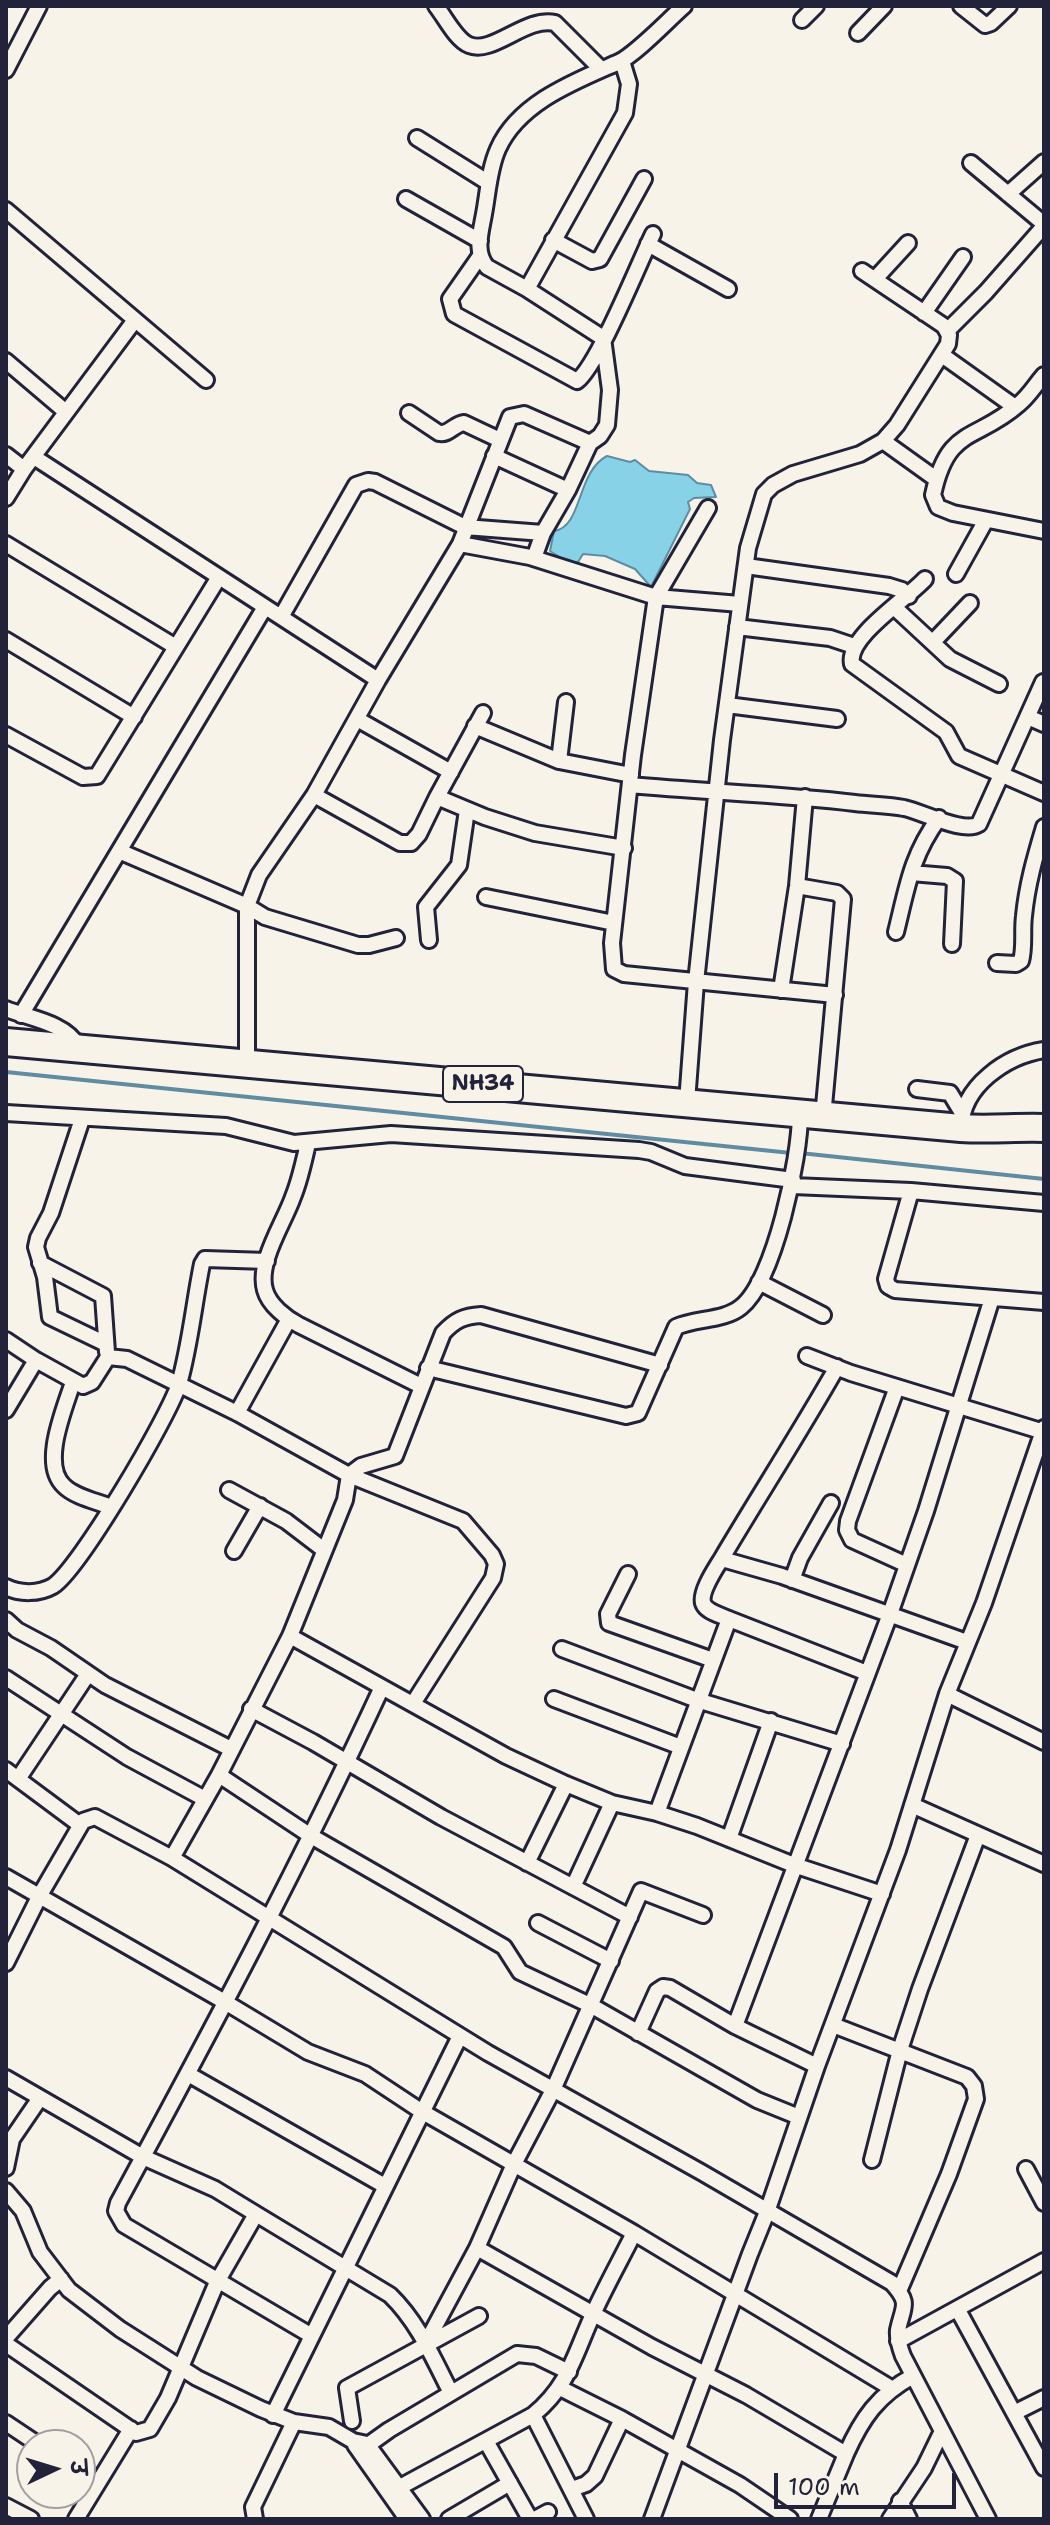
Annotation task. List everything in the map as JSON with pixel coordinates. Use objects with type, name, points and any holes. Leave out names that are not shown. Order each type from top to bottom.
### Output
[{"type":"highway","name":"NH34","points":[[6,1042],[687,1102],[808,1123],[962,1121],[1001,1136],[1044,1141]]},
{"type":"highway","name":"NH34","points":[[992,1130],[1001,1127],[1044,1128]]},
{"type":"street","points":[[6,70],[39,6]]},
{"type":"street","points":[[436,6],[467,45],[486,45],[538,22],[555,23],[601,69]]},
{"type":"street","points":[[684,6],[622,61],[533,106],[507,131],[497,152],[489,183],[480,248],[450,299],[454,314],[573,381],[581,379],[650,239],[728,289]]},
{"type":"street","points":[[802,20],[816,6]]},
{"type":"street","points":[[858,33],[884,6]]},
{"type":"street","points":[[961,6],[985,25],[1009,6]]},
{"type":"street","points":[[527,289],[625,113],[629,84],[622,61]]},
{"type":"street","points":[[417,138],[489,183]]},
{"type":"street","points":[[1008,194],[1044,162]]},
{"type":"street","points":[[947,331],[986,292],[1044,225],[971,163]]},
{"type":"street","points":[[553,240],[592,261],[600,259],[644,179]]},
{"type":"street","points":[[406,199],[480,248],[487,267],[603,338],[610,390],[607,425],[600,436],[590,443],[543,533],[534,558]]},
{"type":"street","points":[[7,212],[206,380]]},
{"type":"street","points":[[687,1102],[696,982],[727,705],[746,566],[764,494],[793,474],[860,454],[883,441],[897,425],[942,355],[948,344],[947,331],[869,275],[908,243]]},
{"type":"street","points":[[924,313],[963,257]]},
{"type":"street","points":[[6,498],[135,320]]},
{"type":"street","points":[[942,355],[1015,407]]},
{"type":"street","points":[[6,361],[66,412]]},
{"type":"street","points":[[1044,375],[1015,407],[954,444],[936,479],[933,495],[938,507],[953,513],[1044,531]]},
{"type":"street","points":[[409,413],[439,433],[443,434],[464,423],[500,440]]},
{"type":"street","points":[[247,1063],[247,906],[259,875],[314,795],[378,680],[460,544],[510,417],[518,413],[590,443]]},
{"type":"street","points":[[883,441],[936,479]]},
{"type":"street","points":[[6,455],[29,463],[219,577],[378,680]]},
{"type":"street","points":[[494,456],[568,490]]},
{"type":"street","points":[[281,617],[356,485],[361,482],[375,482],[465,527],[543,533]]},
{"type":"street","points":[[708,508],[656,597],[630,780],[612,943],[614,969],[624,974],[835,995]]},
{"type":"street","points":[[956,574],[986,520]]},
{"type":"street","points":[[6,544],[176,647]]},
{"type":"street","points":[[460,544],[495,548],[534,558],[656,597],[740,604]]},
{"type":"street","points":[[746,566],[889,586],[909,596]]},
{"type":"street","points":[[6,735],[83,777],[91,778],[101,771],[219,577]]},
{"type":"street","points":[[925,579],[868,629],[849,655],[852,664],[946,732],[959,756],[1044,793]]},
{"type":"street","points":[[933,642],[970,603]]},
{"type":"street","points":[[21,1015],[265,607]]},
{"type":"street","points":[[894,607],[950,659],[999,684]]},
{"type":"street","points":[[737,627],[830,638],[854,646]]},
{"type":"street","points":[[6,640],[134,717]]},
{"type":"street","points":[[475,726],[559,761],[630,780],[716,793],[805,797],[902,808],[959,827],[975,827],[1043,682]]},
{"type":"street","points":[[559,761],[566,702]]},
{"type":"street","points":[[727,705],[837,719]]},
{"type":"street","points":[[314,795],[391,838],[411,843],[419,834],[483,713]]},
{"type":"street","points":[[1028,717],[1044,724]]},
{"type":"street","points":[[357,719],[451,772]]},
{"type":"street","points":[[437,797],[535,833],[624,848]]},
{"type":"street","points":[[781,990],[797,886],[805,797]]},
{"type":"street","points":[[429,940],[426,907],[459,865],[467,810]]},
{"type":"street","points":[[896,932],[922,841],[939,818]]},
{"type":"street","points":[[997,963],[1016,964],[1021,961],[1028,884],[1044,827]]},
{"type":"street","points":[[119,851],[247,906],[265,917],[358,945],[396,938]]},
{"type":"street","points":[[911,873],[947,876],[955,881],[952,944]]},
{"type":"street","points":[[428,1368],[626,1416],[638,1413],[676,1327],[729,1314],[742,1307],[759,1282],[794,1178],[835,995],[843,899],[837,893],[797,886]]},
{"type":"street","points":[[486,897],[614,923]]},
{"type":"street","points":[[6,1009],[50,1024],[74,1039],[80,1049]]},
{"type":"street","points":[[962,1121],[982,1081],[1016,1058],[1044,1050]]},
{"type":"street","points":[[917,1089],[950,1093],[962,1121]]},
{"type":"street","points":[[6,1113],[226,1126],[281,1142],[308,1143],[391,1134],[639,1150],[685,1166],[1044,1203]]},
{"type":"street","points":[[82,1119],[51,1213],[38,1238],[36,1255],[45,1277],[50,1317],[107,1350],[237,1413],[349,1475],[463,1521],[492,1555],[496,1564],[493,1578],[414,1702]]},
{"type":"street","points":[[308,1143],[294,1195],[267,1261],[265,1290],[268,1298],[289,1319],[421,1386]]},
{"type":"street","points":[[911,1191],[886,1279],[888,1286],[895,1290],[1044,1302]]},
{"type":"street","points":[[7,1592],[30,1592],[53,1585],[66,1573],[111,1507],[179,1384],[205,1259],[267,1261]]},
{"type":"street","points":[[6,1340],[83,1386],[92,1382],[107,1350],[103,1296],[40,1263]]},
{"type":"street","points":[[759,1282],[823,1315]]},
{"type":"street","points":[[735,2026],[890,1614],[960,1405],[992,1298]]},
{"type":"street","points":[[172,1858],[219,1775],[290,1636],[345,1500],[349,1475],[361,1466],[395,1456],[443,1333],[454,1321],[465,1316],[481,1315],[660,1365]]},
{"type":"street","points":[[237,1413],[289,1319]]},
{"type":"street","points":[[652,2519],[882,1894],[947,1694],[984,1603],[1044,1430],[897,1387],[807,1356]]},
{"type":"street","points":[[6,1410],[36,1360]]},
{"type":"street","points":[[837,1367],[722,1559],[703,1594],[703,1602],[707,1608],[729,1619],[867,1673]]},
{"type":"street","points":[[73,1382],[55,1440],[57,1475],[68,1489],[111,1507]]},
{"type":"street","points":[[849,1536],[848,1521],[897,1387]]},
{"type":"street","points":[[229,1490],[298,1529],[324,1550]]},
{"type":"street","points":[[792,1580],[831,1503]]},
{"type":"street","points":[[234,1551],[260,1506]]},
{"type":"street","points":[[820,1523],[907,1565]]},
{"type":"street","points":[[722,1559],[792,1580],[967,1642]]},
{"type":"street","points":[[628,1574],[608,1614],[609,1623],[713,1660]]},
{"type":"street","points":[[657,1813],[729,1619]]},
{"type":"street","points":[[6,1620],[17,1630],[135,1702],[231,1749]]},
{"type":"street","points":[[290,1636],[414,1702],[506,1756],[566,1784],[612,1803],[657,1813],[794,1865],[882,1894]]},
{"type":"street","points":[[562,1649],[697,1700],[842,1744]]},
{"type":"street","points":[[80,1825],[12,1775],[61,1716],[88,1674]]},
{"type":"street","points":[[6,1678],[61,1716],[160,1776],[205,1799]]},
{"type":"street","points":[[312,2336],[124,2225],[116,2211],[311,1836],[382,1687]]},
{"type":"street","points":[[947,1694],[1044,1742]]},
{"type":"street","points":[[554,1699],[681,1747]]},
{"type":"street","points":[[251,1709],[630,1917]]},
{"type":"street","points":[[729,1839],[771,1721]]},
{"type":"street","points":[[219,1775],[311,1836],[504,1947],[520,1972],[592,2006],[729,2085],[799,2117]]},
{"type":"street","points":[[527,1863],[566,1784]]},
{"type":"street","points":[[573,1887],[612,1803]]},
{"type":"street","points":[[912,1805],[1044,1864]]},
{"type":"street","points":[[6,1963],[40,1895],[83,1821],[95,1817],[172,1858],[460,2036],[892,2283],[905,2305],[898,2341],[913,2376],[988,2519]]},
{"type":"street","points":[[872,2160],[900,2050],[978,1835]]},
{"type":"street","points":[[6,1877],[308,2052],[365,2074],[421,2111],[634,2233],[891,2388]]},
{"type":"street","points":[[426,2343],[477,2248],[514,2164],[553,2090],[641,1891],[703,1915]]},
{"type":"street","points":[[538,1923],[611,1961]]},
{"type":"street","points":[[638,2033],[657,1991],[663,1987],[670,1988],[735,2026],[817,2066]]},
{"type":"street","points":[[833,2025],[967,2077],[974,2086],[976,2099],[949,2174],[899,2291]]},
{"type":"street","points":[[273,2415],[460,2036]]},
{"type":"street","points":[[188,2074],[385,2186]]},
{"type":"street","points":[[6,2078],[143,2157],[215,2189],[390,2295],[405,2310],[426,2343],[451,2393]]},
{"type":"street","points":[[6,2168],[12,2139],[40,2098]]},
{"type":"street","points":[[1026,2169],[1044,2203]]},
{"type":"street","points":[[6,2191],[23,2211],[40,2252],[69,2290],[120,2329],[181,2368],[273,2415],[294,2422],[329,2427],[360,2446],[385,2477],[407,2519]]},
{"type":"street","points":[[6,2344],[131,2429],[143,2433],[155,2425],[217,2282],[256,2214]]},
{"type":"street","points":[[400,2487],[533,2415],[560,2388],[634,2233]]},
{"type":"street","points":[[477,2248],[652,2347],[706,2373],[846,2454]]},
{"type":"street","points":[[898,2341],[1042,2267]]},
{"type":"street","points":[[6,2338],[61,2279]]},
{"type":"street","points":[[958,2310],[1044,2468]]},
{"type":"street","points":[[352,2421],[347,2388],[479,2316]]},
{"type":"street","points":[[360,2446],[517,2354],[536,2356],[569,2372]]},
{"type":"street","points":[[819,2519],[857,2429],[891,2388],[913,2376]]},
{"type":"street","points":[[560,2388],[740,2485],[790,2519]]},
{"type":"street","points":[[1014,2413],[1044,2398]]},
{"type":"street","points":[[533,2415],[586,2519]]},
{"type":"street","points":[[572,2489],[586,2484],[595,2476],[622,2419]]},
{"type":"street","points":[[255,2519],[253,2507],[294,2422]]},
{"type":"street","points":[[76,2519],[131,2429]]},
{"type":"street","points":[[890,2519],[918,2479],[942,2431]]},
{"type":"street","points":[[486,2441],[510,2483],[538,2517]]},
{"type":"street","points":[[385,2477],[400,2487],[422,2519]]},
{"type":"street","points":[[449,2519],[510,2483]]},
{"type":"street","points":[[900,2501],[909,2519]]},
{"type":"street","points":[[6,2506],[31,2519]]},
{"type":"water","points":[[607,456],[630,462],[635,460],[649,471],[688,475],[697,483],[711,485],[716,497],[694,498],[688,502],[690,509],[651,587],[635,569],[605,556],[583,554],[578,562],[569,563],[550,551],[554,531],[570,520],[590,474]]},
{"type":"waterway","points":[[6,1072],[791,1153]]},
{"type":"waterway","points":[[800,1153],[1044,1179]]}]
